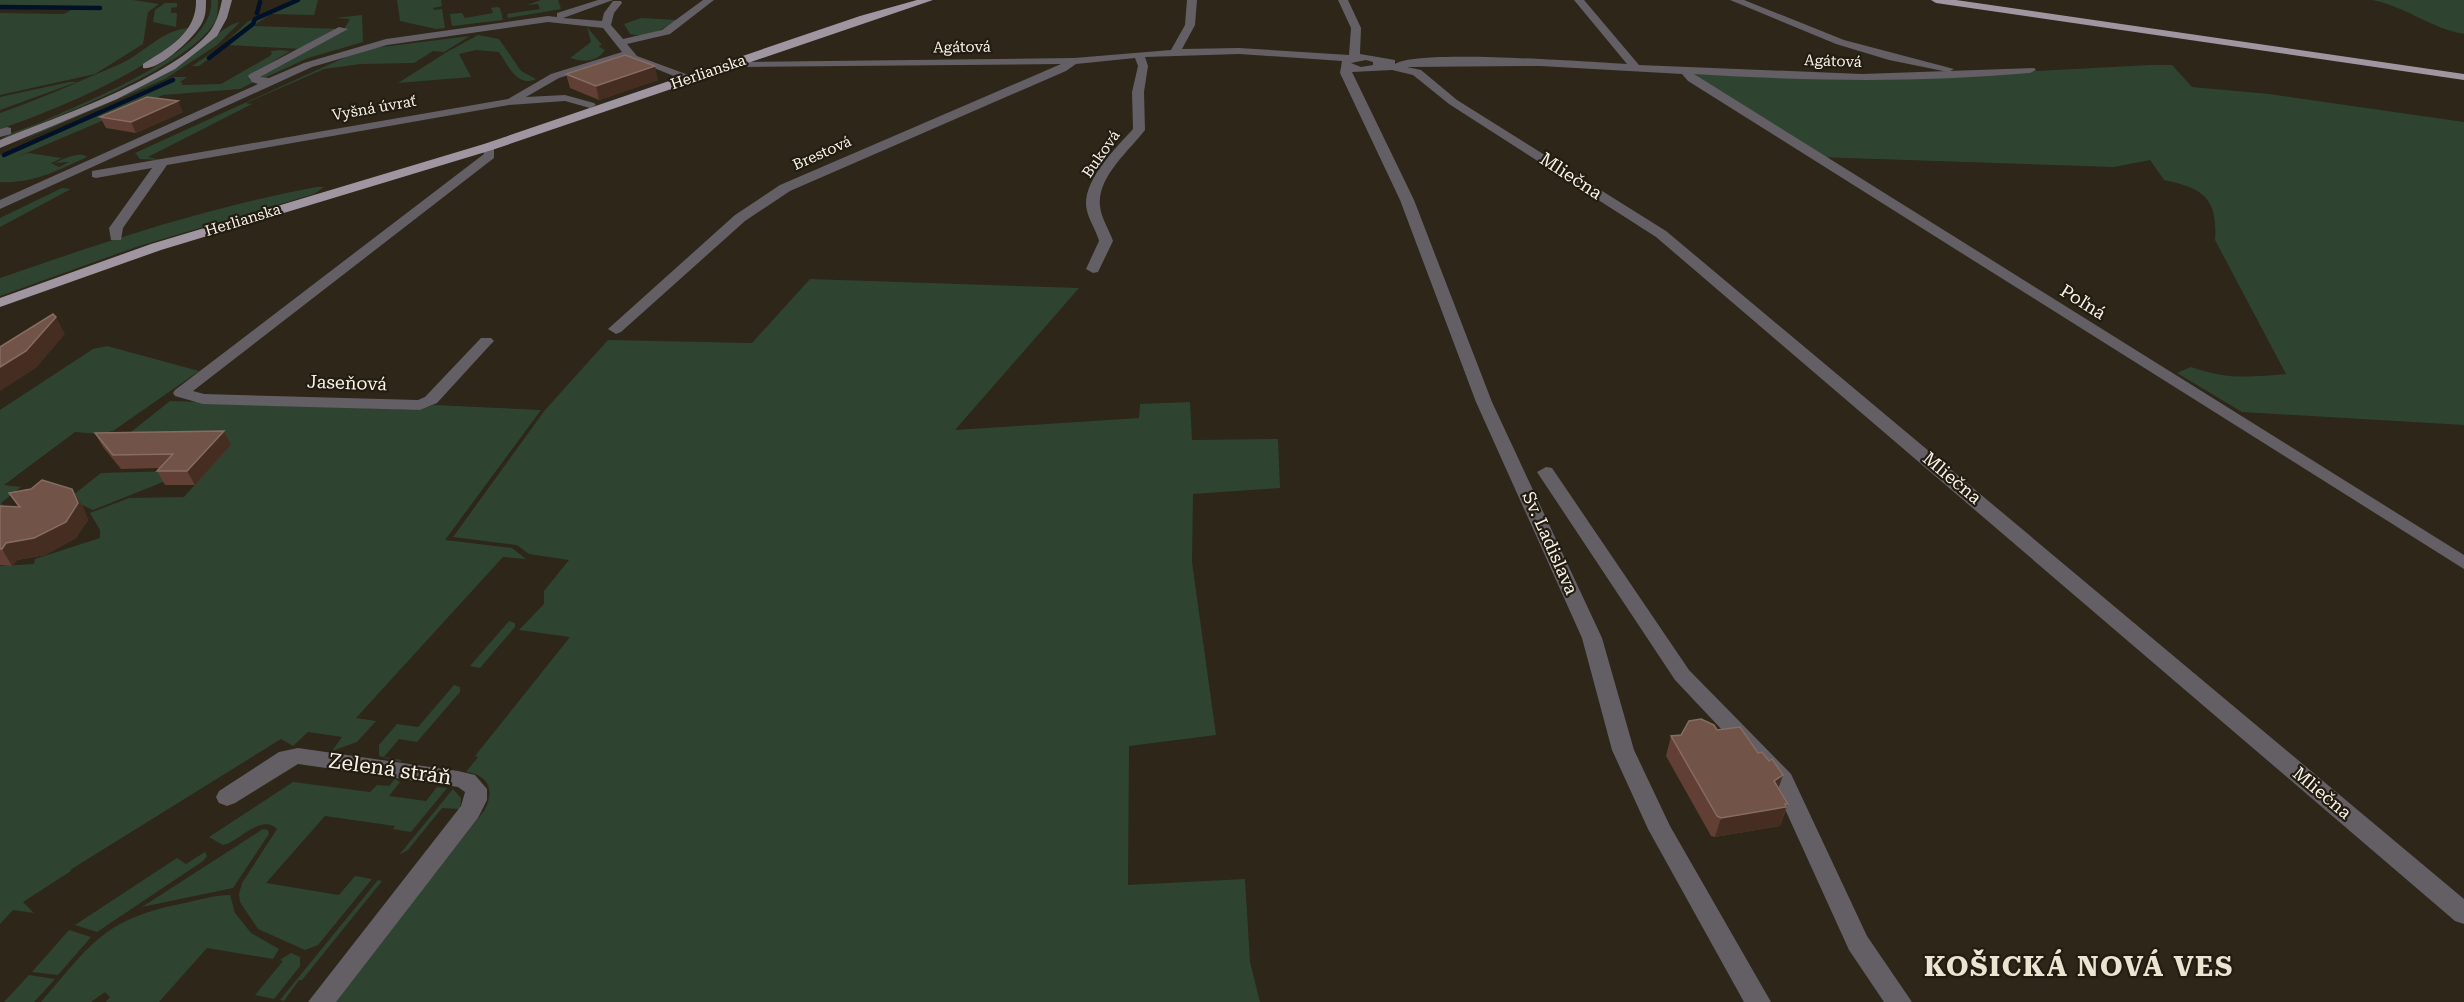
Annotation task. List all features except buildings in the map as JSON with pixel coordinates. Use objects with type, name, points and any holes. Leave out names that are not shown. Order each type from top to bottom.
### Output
[{"type":"main road","name":"Herlianska","points":[[0,303],[185,238],[488,147],[864,18],[928,0]]},
{"type":"main road","points":[[1936,0],[2464,77]]},
{"type":"street","points":[[2,133],[103,89],[165,55],[194,30],[200,15],[201,0]]},
{"type":"street","points":[[0,144],[102,100],[171,66],[218,27],[226,0]]},
{"type":"street","points":[[620,43],[670,30],[709,0]]},
{"type":"street","points":[[1175,53],[1190,25],[1192,0]]},
{"type":"street","points":[[1343,0],[1356,23],[1359,45],[1352,66],[1375,63],[1414,67]]},
{"type":"street","points":[[1579,0],[1635,67]]},
{"type":"street","points":[[1735,0],[1848,45],[1893,58],[1942,67],[1964,75]]},
{"type":"street","points":[[606,22],[612,2]]},
{"type":"street","points":[[548,19],[612,2]]},
{"type":"street","points":[[5,199],[70,173],[327,59],[386,42],[548,19],[588,17],[612,2]]},
{"type":"street","points":[[588,17],[612,2]]},
{"type":"street","points":[[570,13],[606,22],[627,54],[656,68],[690,79]]},
{"type":"street","points":[[271,82],[256,80],[254,76],[343,29]]},
{"type":"street","points":[[1359,45],[1375,63],[1392,67],[1414,67]]},
{"type":"street","name":"Agátová","points":[[748,64],[1074,61],[1139,54],[1239,51],[1331,58],[1352,66]]},
{"type":"street","points":[[508,102],[555,76],[627,54]]},
{"type":"street","name":"Buková","points":[[1093,269],[1106,241],[1093,207],[1095,192],[1118,154],[1139,130],[1138,92],[1143,66],[1139,54]]},
{"type":"street","points":[[0,214],[327,59]]},
{"type":"street","name":"Brestová","points":[[616,329],[740,218],[785,188],[1062,69],[1074,61]]},
{"type":"street","name":"Agátová","points":[[1414,67],[1512,61],[1866,77],[1964,75],[2031,70]]},
{"type":"street","name":"Sv. Ladislava","points":[[1352,66],[1352,87],[1407,200],[1484,402],[1592,638],[1623,750],[1660,829],[1758,1002]]},
{"type":"street","name":"Mliečna","points":[[1414,67],[1453,102],[1661,234],[1706,270],[2464,914]]},
{"type":"street","name":"Poľná","points":[[1685,70],[1692,79],[2464,563]]},
{"type":"street","name":"Vyšná úvrať","points":[[96,174],[508,102],[565,98],[590,105]]},
{"type":"street","name":"Jaseňová","points":[[486,340],[430,400],[420,405],[203,399],[181,393],[489,155],[488,147]]},
{"type":"street","points":[[116,237],[116,228],[163,162]]},
{"type":"street","points":[[5,199],[30,187],[70,173]]},
{"type":"street","points":[[5,199],[58,187]]},
{"type":"street","name":"Sv. Ladislava","points":[[1546,472],[1682,675],[1784,780],[1858,943],[1899,1002]]},
{"type":"street","name":"Zelená stráň","points":[[227,798],[283,760],[298,756],[458,779],[467,781],[476,789],[476,800],[470,812],[321,1002]]},
{"type":"green space","points":[[0,0],[133,0],[159,4],[148,12],[143,44],[95,74],[0,95],[0,13],[64,14],[71,10],[0,8]]},
{"type":"green space","points":[[211,0],[218,0],[215,22],[199,40],[176,58],[116,91],[0,140],[117,87],[172,56],[193,38],[207,19]]},
{"type":"green space","points":[[297,0],[318,0],[314,15],[271,14],[253,26],[341,29],[303,49],[228,45],[199,66],[192,66],[222,46],[247,22]]},
{"type":"green space","points":[[397,0],[441,0],[442,6],[433,8],[434,10],[442,9],[445,28],[436,29],[400,21]]},
{"type":"green space","points":[[541,0],[558,0],[561,9],[508,18],[507,14],[540,9],[538,4],[527,5]]},
{"type":"green space","points":[[2372,0],[2464,0],[2464,34],[2441,27],[2396,7]]},
{"type":"green space","points":[[165,3],[177,3],[177,7],[171,8],[171,13],[177,13],[176,27],[153,22],[155,10]]},
{"type":"green space","points":[[491,8],[500,8],[503,20],[452,26],[450,14],[462,13],[465,18],[493,13]]},
{"type":"green space","points":[[362,15],[363,42],[308,58],[262,79],[259,78],[260,74],[344,29],[350,19],[335,18]]},
{"type":"green space","points":[[641,18],[677,20],[649,34],[630,34],[624,24]]},
{"type":"green space","points":[[240,22],[217,45],[165,79],[16,143],[179,65],[226,28]]},
{"type":"green space","points":[[587,27],[602,45],[598,46],[605,50],[599,57],[590,60],[570,58],[591,42]]},
{"type":"green space","points":[[188,28],[174,43],[153,58],[101,88],[0,129],[0,113],[120,64],[169,33]]},
{"type":"green space","points":[[478,35],[499,39],[521,71],[536,79],[529,81],[518,78],[499,52],[476,50],[459,54],[471,77],[398,83],[447,52]]},
{"type":"green space","points":[[470,36],[444,52],[433,51],[414,63],[361,64],[324,69],[246,103],[252,104],[148,157],[160,160],[140,159],[135,153],[350,55],[374,48]]},
{"type":"green space","points":[[270,51],[290,51],[251,75],[249,79],[254,82],[240,89],[163,95],[17,157],[28,153],[62,158],[51,163],[59,167],[69,162],[54,163],[77,155],[87,157],[34,178],[0,182],[0,155],[174,77],[187,77],[180,82],[183,83],[181,85],[221,84],[270,56],[272,53]]},
{"type":"green space","points":[[2172,65],[2192,87],[2269,94],[2464,122],[2464,425],[2242,412],[2177,373],[2191,367],[2227,376],[2286,374],[2215,240],[2214,214],[2210,204],[2198,191],[2164,180],[2150,160],[2114,167],[1817,157],[1685,70],[1843,76],[1964,75]]},
{"type":"green space","points":[[77,82],[0,110],[0,97]]},
{"type":"green space","points":[[324,187],[314,194],[136,247],[0,296],[0,278],[196,215]]},
{"type":"green space","points":[[62,188],[71,189],[0,227],[0,218]]},
{"type":"green space","points":[[810,279],[1079,288],[955,430],[1139,418],[1140,404],[1190,402],[1192,440],[1278,439],[1280,488],[1193,494],[1192,562],[1216,735],[1129,746],[1128,885],[1245,879],[1250,962],[1260,1002],[334,1002],[484,811],[489,797],[488,786],[480,777],[466,772],[478,757],[475,756],[570,637],[519,630],[544,604],[544,591],[569,560],[529,554],[517,545],[453,537],[545,410],[608,340],[752,343]]},
{"type":"green space","points":[[107,346],[199,371],[113,431],[100,434],[75,432],[4,485],[21,487],[1,503],[7,510],[0,514],[0,410],[93,349]]},
{"type":"green space","points":[[170,401],[419,410],[434,405],[541,410],[445,540],[512,548],[526,559],[503,557],[356,718],[376,721],[357,742],[332,751],[342,737],[308,732],[293,746],[281,739],[70,870],[23,902],[34,913],[13,910],[0,924],[0,566],[34,564],[35,559],[100,538],[100,530],[90,513],[129,498],[184,497],[230,445],[112,447]]},
{"type":"green space","points":[[173,471],[163,482],[93,510],[82,505],[63,503],[101,473]]},
{"type":"green space","points":[[509,621],[515,623],[515,627],[480,668],[470,666]]},
{"type":"green space","points":[[454,685],[460,687],[460,692],[417,742],[399,739],[384,757],[402,760],[400,762],[379,756],[379,745],[397,724],[418,727]]},
{"type":"green space","points":[[395,779],[400,782],[389,796],[426,801],[437,787],[447,788],[411,832],[393,829],[395,826],[325,816],[266,883],[339,895],[355,876],[372,879],[318,945],[305,950],[258,929],[240,902],[239,894],[242,883],[277,829],[271,825],[257,826],[223,845],[209,837],[293,782],[370,792],[377,785],[389,786]]},
{"type":"green space","points":[[453,789],[461,798],[460,809],[442,808],[408,850],[399,855]]},
{"type":"green space","points":[[263,829],[268,830],[269,834],[233,888],[142,907]]},
{"type":"green space","points":[[205,852],[207,856],[203,861],[97,932],[75,925],[177,858],[186,864]]},
{"type":"green space","points":[[378,880],[382,881],[302,980],[299,980],[284,1001],[280,1000]]},
{"type":"green space","points":[[230,895],[235,913],[251,933],[279,949],[273,959],[207,948],[159,1002],[106,1002],[110,997],[105,992],[91,1002],[41,1002],[72,965],[115,927],[132,918],[154,911],[211,897]]},
{"type":"green space","points":[[69,930],[91,937],[58,975],[32,972]]},
{"type":"green space","points":[[291,953],[300,957],[300,966],[274,999],[255,995],[283,961],[280,960]]},
{"type":"green space","points":[[29,975],[55,979],[34,1002],[4,1002]]},
{"type":"waterway","points":[[209,58],[253,24],[255,19],[298,0]]},
{"type":"waterway","points":[[257,13],[260,2]]},
{"type":"waterway","points":[[0,7],[100,8]]},
{"type":"waterway","points":[[4,155],[173,80]]},
{"type":"district","name":"KOŠICKÁ NOVÁ VES","points":[[2079,966]]}]
